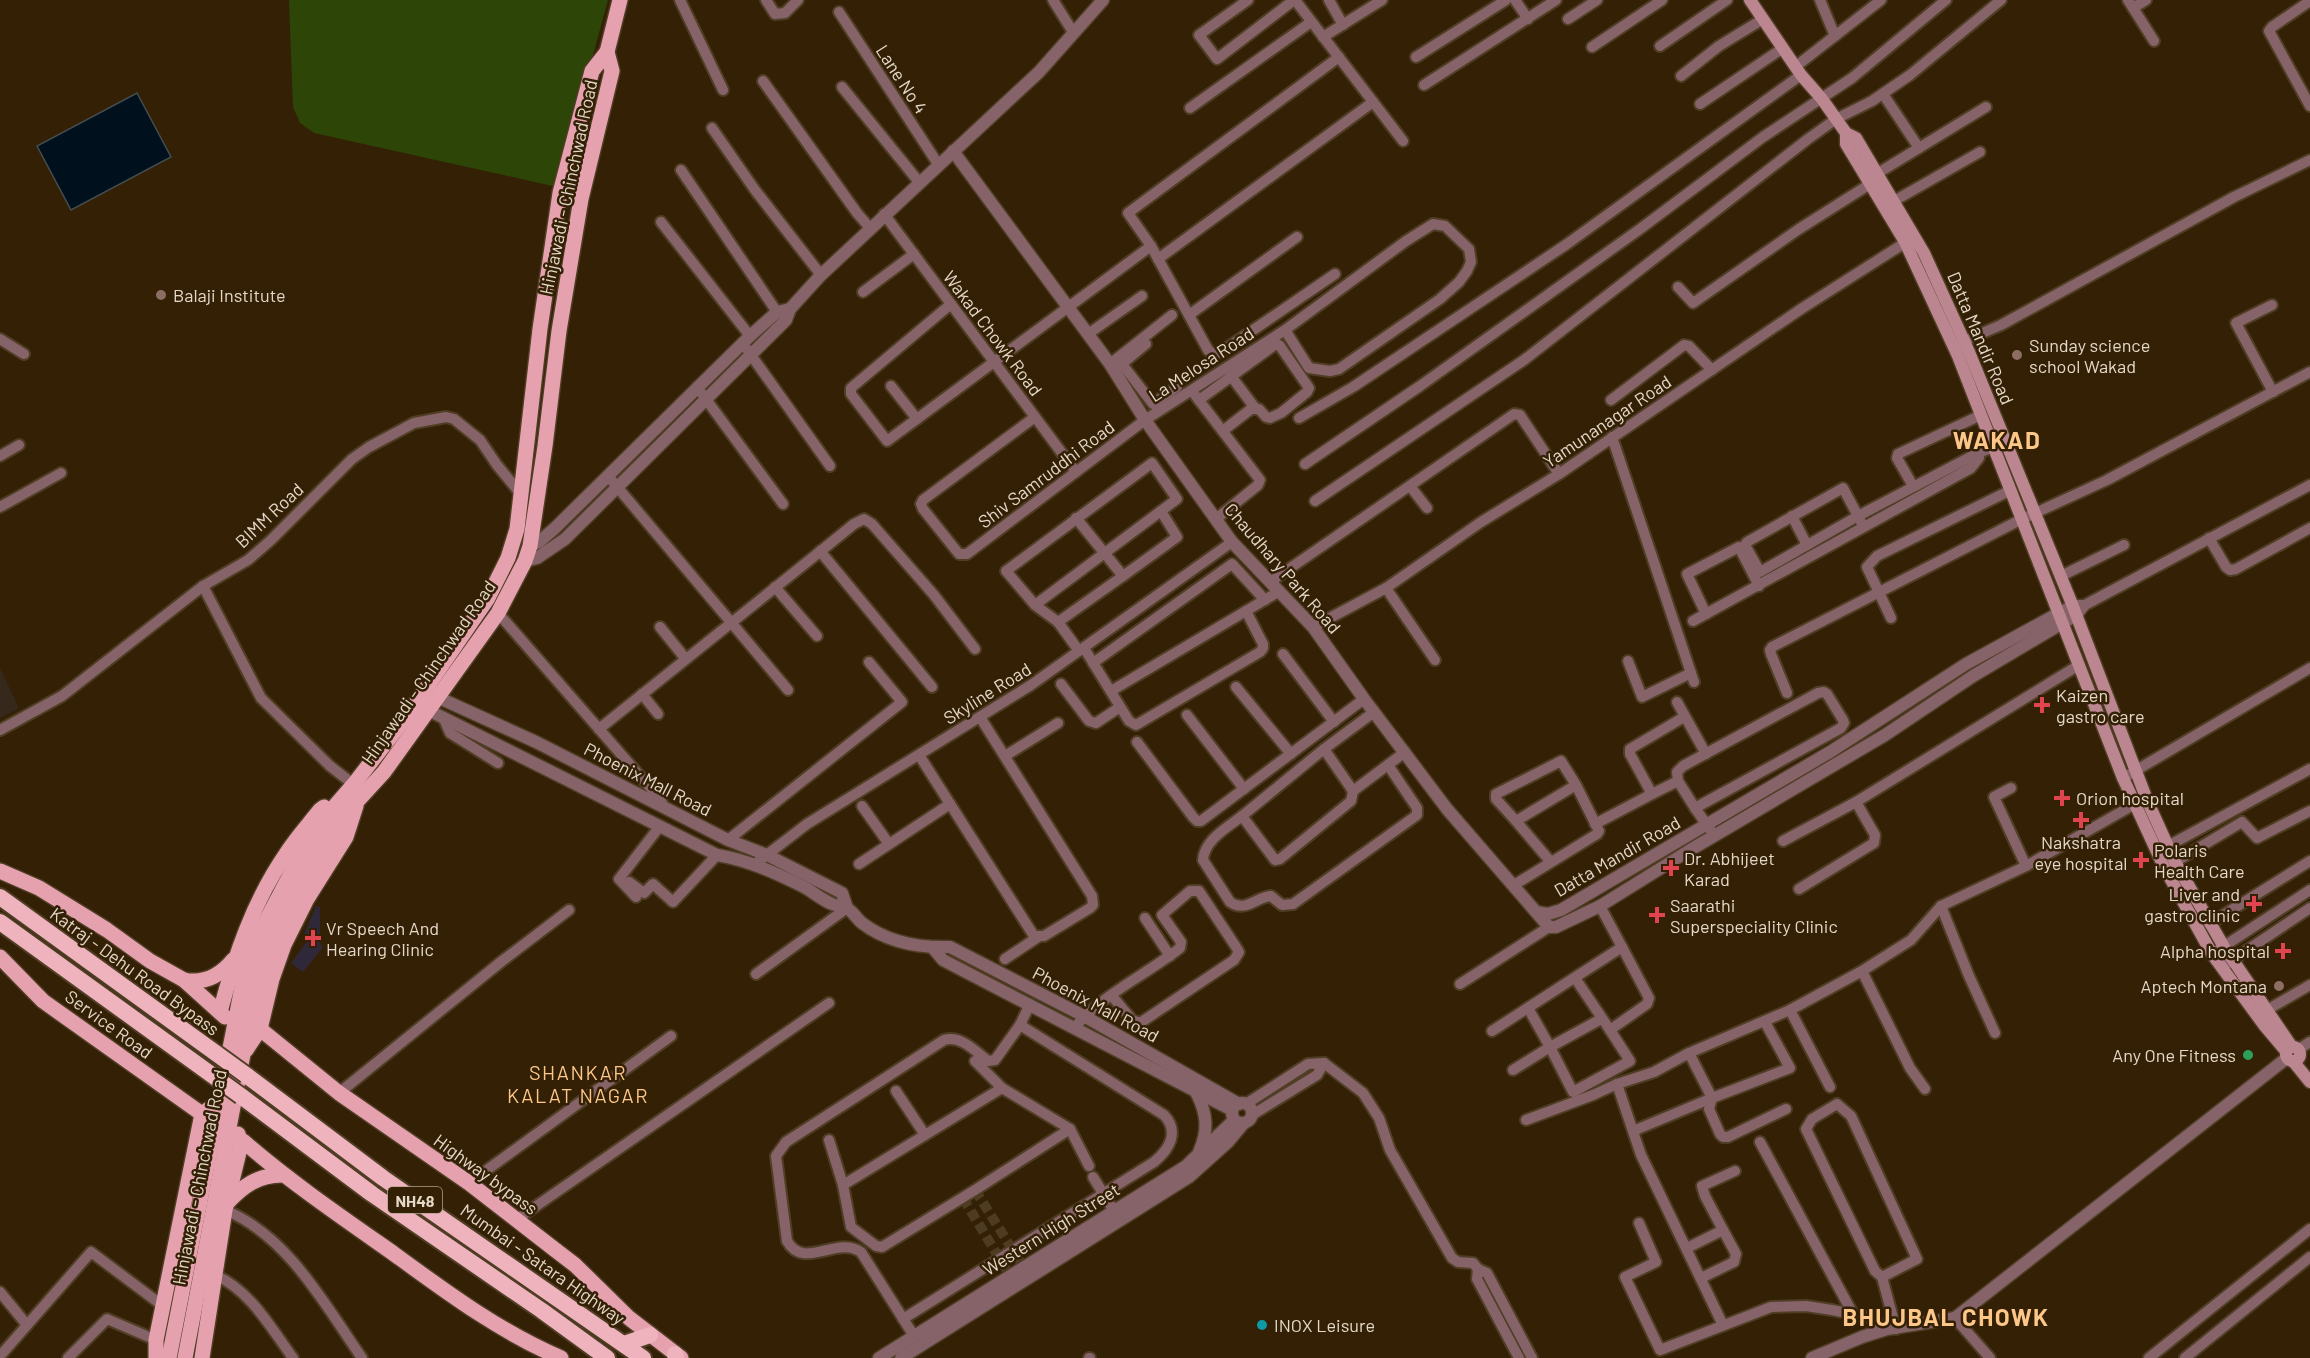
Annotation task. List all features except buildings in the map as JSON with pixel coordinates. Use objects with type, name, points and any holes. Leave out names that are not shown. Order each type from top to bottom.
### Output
[{"type":"highway","name":"Katraj - Dehu Road Bypass","points":[[0,897],[246,1076]]},
{"type":"highway","name":"NH48","points":[[0,922],[212,1075],[230,1103],[372,1194],[607,1358]]},
{"type":"highway","name":"Mumbai - Satara Highway","points":[[246,1076],[383,1178],[643,1358]]},
{"type":"highway","points":[[624,1344],[650,1335]]},
{"type":"main road","points":[[607,52],[620,0]]},
{"type":"main road","name":"Datta Mandir Road","points":[[1750,0],[1798,71],[1822,99],[1846,133],[1856,138],[1894,201],[2036,515],[2061,576],[2078,609],[2134,769],[2141,802],[2164,867],[2264,1024],[2293,1053],[2310,1065]]},
{"type":"main road","name":"Hinjawadi - Chinchwad Road","points":[[169,1358],[243,1055],[258,976],[271,940],[310,868],[340,820],[432,692],[488,598],[507,561],[517,529],[560,193],[592,71],[607,52]]},
{"type":"main road","name":"Hinjawadi - Chinchwad Road","points":[[432,692],[498,613],[525,561],[530,546],[566,287],[581,199],[612,71],[607,52]]},
{"type":"main road","points":[[589,82],[608,87]]},
{"type":"main road","name":"Datta Mandir Road","points":[[1846,133],[1846,144],[1869,184],[1910,239]]},
{"type":"main road","name":"Datta Mandir Road","points":[[1959,344],[1993,447],[2123,778],[2168,846],[2209,924],[2218,950]]},
{"type":"main road","points":[[220,1012],[246,928],[286,853],[320,810],[342,797],[359,793],[346,837],[307,899],[284,945],[272,979],[260,1029],[243,1055]]},
{"type":"main road","name":"Hinjawadi - Chinchwad Road","points":[[185,1358],[230,1103],[234,1027],[245,972],[259,934],[282,886],[328,813],[342,797]]},
{"type":"main road","points":[[0,871],[59,899],[150,961],[184,980],[234,1027]]},
{"type":"main road","name":"Service Road","points":[[0,957],[43,1001],[202,1114]]},
{"type":"main road","points":[[184,980],[194,982],[212,978],[235,959]]},
{"type":"main road","name":"Datta Mandir Road","points":[[2227,964],[2267,1010],[2310,1082]]},
{"type":"main road","name":"Highway bypass","points":[[260,1029],[339,1093],[469,1183],[575,1265],[605,1296],[678,1357]]},
{"type":"main road","points":[[156,1358],[156,1340],[202,1114],[230,1103],[241,1144],[226,1207],[202,1358]]},
{"type":"main road","points":[[243,1141],[282,1175],[471,1309],[512,1335],[561,1358]]},
{"type":"main road","points":[[226,1207],[238,1192],[255,1180],[270,1175],[282,1175]]},
{"type":"street","points":[[680,0],[723,90]]},
{"type":"street","points":[[766,0],[776,14],[785,13],[798,0]]},
{"type":"street","points":[[1053,0],[1073,32]]},
{"type":"street","points":[[530,546],[539,542],[555,528],[697,387],[748,344],[786,320],[790,309],[821,274],[1039,72],[1103,0]]},
{"type":"street","points":[[1248,0],[1199,35],[1217,59],[1294,0],[1403,141]]},
{"type":"street","points":[[1329,0],[1343,25]]},
{"type":"street","points":[[1323,37],[1382,0]]},
{"type":"street","points":[[1416,57],[1506,0]]},
{"type":"street","points":[[1515,0],[1528,19]]},
{"type":"street","points":[[1425,85],[1556,0]]},
{"type":"street","points":[[1568,19],[1596,0]]},
{"type":"street","points":[[1593,47],[1662,0]]},
{"type":"street","points":[[1660,46],[1727,0]]},
{"type":"street","points":[[1820,0],[1834,36]]},
{"type":"street","points":[[1299,418],[1361,381],[1567,244],[1798,71],[1869,4],[1881,0]]},
{"type":"street","points":[[1305,464],[1429,380],[1640,229],[1763,137],[1852,78],[1946,0]]},
{"type":"street","points":[[1315,501],[1524,360],[1745,187],[1836,119],[1883,94],[1910,75],[2001,0]]},
{"type":"street","points":[[2146,0],[2130,4],[2154,41]]},
{"type":"street","points":[[2310,1],[2269,31],[2310,106]]},
{"type":"street","name":"Lane No 4","points":[[839,12],[938,164]]},
{"type":"street","points":[[1681,76],[1719,46],[1763,19]]},
{"type":"street","points":[[1190,108],[1311,22]]},
{"type":"street","points":[[1700,104],[1782,48]]},
{"type":"street","points":[[1335,274],[1221,352],[1213,354],[1208,350],[1151,246],[1128,213],[1339,57]]},
{"type":"street","points":[[763,81],[870,228]]},
{"type":"street","points":[[842,87],[919,182]]},
{"type":"street","points":[[1883,94],[1919,148]]},
{"type":"street","points":[[1158,259],[1373,102]]},
{"type":"street","points":[[1878,173],[1986,107]]},
{"type":"street","points":[[712,128],[756,190],[821,274]]},
{"type":"street","name":"Chaudhary Park Road","points":[[953,152],[1088,334],[1115,366],[1145,420],[1232,542],[1313,627],[1364,699],[1448,808],[1536,912]]},
{"type":"street","points":[[1894,201],[1980,152]]},
{"type":"street","points":[[1959,344],[2001,325],[2234,196],[2310,160]]},
{"type":"street","points":[[681,170],[777,312]]},
{"type":"street","points":[[1678,287],[1693,303],[1799,229],[1869,184]]},
{"type":"street","name":"Wakad Chowk Road","points":[[884,214],[1076,472]]},
{"type":"street","points":[[661,222],[748,344],[830,466]]},
{"type":"street","name":"La Melosa Road","points":[[1145,420],[1285,330],[1406,241],[1433,224],[1445,226],[1469,249],[1471,262],[1467,271],[1453,288],[1339,369],[1329,371],[1309,368],[1285,330]]},
{"type":"street","points":[[1189,315],[1297,237]]},
{"type":"street","name":"Yamunanagar Road","points":[[1313,627],[1386,588],[1481,522],[1559,474],[1910,239]]},
{"type":"street","points":[[951,304],[851,388],[851,394],[887,441],[1151,246]]},
{"type":"street","points":[[863,292],[914,254]]},
{"type":"street","points":[[1088,334],[1142,296]]},
{"type":"street","points":[[2272,305],[2236,323],[2273,392]]},
{"type":"street","points":[[525,561],[537,558],[565,539],[705,398],[777,312],[790,309]]},
{"type":"street","points":[[1115,366],[1172,315]]},
{"type":"street","points":[[0,339],[24,354]]},
{"type":"street","points":[[1115,366],[1147,344]]},
{"type":"street","points":[[1199,399],[1231,376],[1273,346],[1277,344],[1309,388],[1307,392],[1270,418],[1255,408],[1231,376]]},
{"type":"street","points":[[1611,400],[1684,345],[1689,346],[1712,370]]},
{"type":"street","points":[[1115,366],[1153,404],[1177,387]]},
{"type":"street","points":[[1787,693],[1771,654],[1772,647],[2022,519],[2036,515],[2107,480],[2310,372]]},
{"type":"street","points":[[891,386],[917,419]]},
{"type":"street","points":[[697,387],[783,504]]},
{"type":"street","points":[[1191,390],[1224,430],[1260,480],[1216,519]]},
{"type":"street","points":[[1224,430],[1255,408]]},
{"type":"street","points":[[1111,692],[1265,600],[1274,587],[1410,486],[1517,414],[1559,474]]},
{"type":"street","points":[[1913,486],[1897,458],[1898,454],[1981,415]]},
{"type":"street","name":"BIMM Road","points":[[0,730],[62,696],[203,586],[248,560],[352,459],[369,447],[414,423],[446,417],[454,418],[480,440],[520,493]]},
{"type":"street","name":"Shiv Samruddhi Road","points":[[1035,417],[923,500],[921,504],[923,509],[959,554],[967,555],[1145,420]]},
{"type":"street","points":[[1612,437],[1692,677],[1642,697],[1628,661]]},
{"type":"street","points":[[0,456],[19,445]]},
{"type":"street","points":[[1864,528],[1858,516],[1843,488],[1748,541],[1745,545],[1761,572],[1858,516],[1913,486],[1993,447]]},
{"type":"street","points":[[1693,621],[1971,468],[1979,458],[1978,453]]},
{"type":"street","points":[[1177,499],[1152,463],[1006,571],[1035,605],[1058,622],[1093,663],[1133,724],[1140,723],[1260,652],[1263,644],[1246,611]]},
{"type":"street","points":[[0,507],[61,473]]},
{"type":"street","points":[[608,476],[788,690]]},
{"type":"street","points":[[2078,609],[2310,485]]},
{"type":"street","points":[[1410,486],[1427,508]]},
{"type":"street","points":[[1035,605],[1194,488]]},
{"type":"street","points":[[1892,618],[1867,567],[1878,556],[2011,490]]},
{"type":"street","points":[[1058,622],[1177,537],[1161,511]]},
{"type":"street","points":[[1792,516],[1807,545]]},
{"type":"street","points":[[1077,518],[1123,576]]},
{"type":"street","points":[[599,729],[859,520],[869,521],[934,595],[975,649]]},
{"type":"street","points":[[2209,538],[2230,570],[2236,569],[2310,528]]},
{"type":"street","name":"Skyline Road","points":[[750,862],[767,855],[807,824],[1031,685],[1232,542]]},
{"type":"street","points":[[2061,576],[2124,545]]},
{"type":"street","points":[[1706,614],[1688,574],[1739,547],[1759,586]]},
{"type":"street","points":[[820,551],[932,687]]},
{"type":"street","points":[[1093,663],[1232,564],[1265,600]]},
{"type":"street","points":[[203,586],[261,698],[359,793]]},
{"type":"street","points":[[775,586],[817,636]]},
{"type":"street","points":[[1386,588],[1435,660]]},
{"type":"street","name":"Datta Mandir Road","points":[[1536,912],[1548,914],[1561,910],[1830,752],[1966,664],[2078,609]]},
{"type":"street","points":[[498,613],[660,799],[664,807]]},
{"type":"street","name":"Datta Mandir Road","points":[[1536,912],[1549,927],[1556,927],[1600,906],[1714,835],[1885,735],[2061,618]]},
{"type":"street","points":[[660,627],[686,658]]},
{"type":"street","points":[[1283,654],[1334,722]]},
{"type":"street","points":[[728,840],[902,702],[869,662]]},
{"type":"street","points":[[1783,841],[1856,802],[2079,665]]},
{"type":"street","points":[[2123,778],[2134,769],[2310,668]]},
{"type":"street","points":[[1061,684],[1089,721],[1096,723],[1120,707]]},
{"type":"street","points":[[1236,687],[1291,754]]},
{"type":"street","name":"Phoenix Mall Road","points":[[432,692],[728,840],[767,855],[842,893],[847,908],[862,923],[880,934],[913,945],[933,948],[950,947],[1084,1016],[1195,1091],[1241,1113]]},
{"type":"street","points":[[1695,808],[1841,728],[1844,723],[1827,694],[1821,692],[1677,772],[1678,781],[1695,808],[1714,835]]},
{"type":"street","points":[[642,694],[658,714]]},
{"type":"street","points":[[1137,742],[1197,821],[1205,819],[1364,699]]},
{"type":"street","points":[[1677,702],[1706,754]]},
{"type":"street","name":"Phoenix Mall Road","points":[[423,705],[717,855],[750,862],[804,887],[832,904],[847,908]]},
{"type":"street","points":[[1374,712],[1324,749],[1208,843],[1203,860],[1230,902],[1236,906],[1245,906],[1271,896],[1282,905],[1293,904],[1417,815],[1417,808],[1388,765]]},
{"type":"street","points":[[1187,715],[1244,789]]},
{"type":"street","points":[[443,717],[450,734],[498,763]]},
{"type":"street","points":[[980,717],[1094,900],[1090,908],[1005,959]]},
{"type":"street","points":[[1652,794],[1630,754],[1630,749],[1684,717]]},
{"type":"street","points":[[1005,756],[1058,723]]},
{"type":"street","points":[[1324,749],[1353,791]]},
{"type":"street","points":[[1242,816],[1275,860],[1280,859],[1351,801],[1353,791],[1406,752]]},
{"type":"street","points":[[919,755],[1030,932],[1038,938]]},
{"type":"street","points":[[1514,885],[1599,831],[1561,761],[1499,790],[1496,794],[1496,799],[1550,861]]},
{"type":"street","points":[[2168,846],[2310,769]]},
{"type":"street","points":[[1596,824],[1678,781]]},
{"type":"street","points":[[1516,821],[1576,785]]},
{"type":"street","points":[[2011,788],[1994,797],[2026,866]]},
{"type":"street","points":[[1799,889],[1874,843],[1875,836],[1856,802]]},
{"type":"street","points":[[1526,1120],[1654,1072],[1689,1053],[1790,1010],[1862,971],[1911,940],[1941,906],[2026,866],[2141,802]]},
{"type":"street","points":[[859,864],[950,804]]},
{"type":"street","points":[[862,806],[889,844]]},
{"type":"street","points":[[2175,862],[2242,822],[2257,838],[2310,811]]},
{"type":"street","points":[[636,897],[619,879],[660,826]]},
{"type":"street","points":[[629,882],[644,893],[653,884],[673,902],[717,855]]},
{"type":"street","points":[[2209,924],[2310,861]]},
{"type":"street","points":[[1075,1027],[1084,1016],[1112,996],[1170,956],[1180,948],[1182,944],[1162,915],[1190,891],[1196,890],[1239,952],[1234,960],[1140,1023],[1132,1020],[1112,996]]},
{"type":"street","points":[[2218,950],[2310,891]]},
{"type":"street","points":[[1600,906],[1648,998],[1647,1004],[1610,1030]]},
{"type":"street","points":[[1941,906],[1969,976],[1995,1032]]},
{"type":"street","points":[[756,975],[847,908]]},
{"type":"street","points":[[2227,964],[2310,908]]},
{"type":"street","points":[[339,1093],[502,961],[569,910]]},
{"type":"street","points":[[1145,918],[1170,956]]},
{"type":"street","points":[[1460,984],[1549,927]]},
{"type":"street","points":[[2241,936],[2249,949]]},
{"type":"street","points":[[1492,1031],[1622,947]]},
{"type":"street","name":"Phoenix Mall Road","points":[[933,948],[943,960],[1075,1027],[1147,1058],[1241,1113]]},
{"type":"street","points":[[1862,971],[1910,1068],[1925,1089]]},
{"type":"street","points":[[1528,1008],[1573,1092],[1630,1061],[1575,978]]},
{"type":"street","points":[[2267,1010],[2310,985]]},
{"type":"street","points":[[516,1220],[829,1003]]},
{"type":"street","points":[[914,1336],[861,1252],[855,1247],[848,1246],[801,1254],[792,1249],[787,1241],[776,1156],[786,1142],[944,1040],[952,1038],[959,1040],[992,1062],[1020,1025],[1030,1004]]},
{"type":"street","points":[[1790,1010],[1830,1087]]},
{"type":"street","points":[[1513,1070],[1601,1019]]},
{"type":"street","points":[[1633,1131],[1790,1068],[1766,1022]]},
{"type":"street","points":[[903,1319],[1161,1156],[1171,1142],[1172,1133],[1169,1121],[1164,1115],[1020,1025]]},
{"type":"street","points":[[469,1183],[671,1036]]},
{"type":"street","points":[[1812,1358],[1862,1337],[1892,1329],[1955,1318],[2310,1042]]},
{"type":"street","points":[[1689,1053],[1712,1098],[1709,1109],[1723,1137],[1728,1137],[1786,1109]]},
{"type":"street","points":[[975,1061],[1002,1088],[1070,1129],[1091,1172],[1114,1211]]},
{"type":"street","points":[[1241,1113],[1308,1064],[1324,1063],[1363,1092],[1379,1118],[1390,1150],[1452,1258],[1458,1262],[1473,1263],[1478,1269],[1487,1273],[1532,1358]]},
{"type":"street","points":[[1617,1084],[1641,1155],[1723,1325]]},
{"type":"street","points":[[843,1185],[1002,1088]]},
{"type":"street","points":[[896,1091],[925,1135]]},
{"type":"street","points":[[1195,1091],[1203,1105],[1206,1117],[1206,1131],[1197,1156]]},
{"type":"street","points":[[1882,1277],[1917,1259],[1851,1116],[1837,1104],[1812,1119],[1806,1129],[1875,1271],[1882,1277],[1892,1329]]},
{"type":"street","name":"Western High Street","points":[[1100,1227],[1114,1211],[1186,1166],[1241,1113]]},
{"type":"street","name":"Western High Street","points":[[879,1358],[1192,1175],[1228,1142],[1241,1113]]},
{"type":"street","points":[[829,1140],[843,1185],[850,1227],[876,1246],[882,1247],[975,1191],[1070,1129]]},
{"type":"street","points":[[1760,1142],[1853,1314]]},
{"type":"street","points":[[1701,1278],[1728,1266],[1737,1259],[1702,1186],[1735,1171]]},
{"type":"street","points":[[226,1207],[249,1222],[286,1255],[362,1358]]},
{"type":"street","points":[[1639,1223],[1656,1262],[1625,1276],[1660,1350],[1771,1307],[1806,1306],[1853,1314],[1868,1317],[1892,1329]]},
{"type":"street","points":[[2151,1357],[2310,1229]]},
{"type":"street","points":[[1687,1248],[1723,1230]]},
{"type":"street","points":[[0,1356],[91,1252],[163,1306]]},
{"type":"street","points":[[2185,1358],[2310,1257]]},
{"type":"street","points":[[1478,1269],[1478,1279],[1519,1358]]},
{"type":"street","points":[[215,1275],[227,1280],[242,1292],[293,1358]]},
{"type":"street","name":"Western High Street","points":[[901,1358],[1019,1277]]},
{"type":"street","points":[[0,1292],[27,1325]]},
{"type":"street","points":[[1955,1318],[1990,1358]]},
{"type":"street","points":[[68,1358],[107,1319],[156,1340]]},
{"type":"shaded area","points":[[0,668],[19,708],[0,718]]},
{"type":"shaded area","name":"Vr Speech And Hearing Clinic","points":[[316,906],[320,907],[320,944],[323,947],[303,972],[291,963],[308,940],[303,937]]},
{"type":"green space","points":[[289,0],[608,0],[557,187],[314,133],[300,123],[293,107]]},
{"type":"water","points":[[137,93],[171,157],[71,210],[37,146]]},
{"type":"tunnel","points":[[975,1190],[1024,1268]]},
{"type":"tunnel","points":[[963,1198],[1010,1276]]},
{"type":"place","name":"Balaji Institute","points":[[161,295]]},
{"type":"place","name":"Sunday science school Wakad","points":[[2017,355]]},
{"type":"place","name":"Kaizen gastro care","points":[[2042,705]]},
{"type":"place","name":"Orion hospital","points":[[2062,798]]},
{"type":"place","name":"Nakshatra eye hospital","points":[[2081,820]]},
{"type":"place","name":"Polaris Health Care","points":[[2141,860]]},
{"type":"place","name":"Dr. Abhijeet Karad","points":[[1671,868]]},
{"type":"place","name":"Liver and gastro clinic","points":[[2254,904]]},
{"type":"place","name":"Saarathi Superspeciality Clinic","points":[[1657,915]]},
{"type":"place","name":"Vr Speech And Hearing Clinic","points":[[313,938]]},
{"type":"place","name":"Alpha hospital","points":[[2283,951]]},
{"type":"place","name":"Aptech Montana","points":[[2279,986]]},
{"type":"place","name":"Any One Fitness","points":[[2248,1055]]},
{"type":"place","name":"INOX Leisure","points":[[1262,1325]]},
{"type":"district","name":"WAKAD","points":[[1997,439]]},
{"type":"district","name":"SHANKAR KALAT NAGAR","points":[[578,1084]]},
{"type":"district","name":"BHUJBAL CHOWK","points":[[1946,1316]]}]
